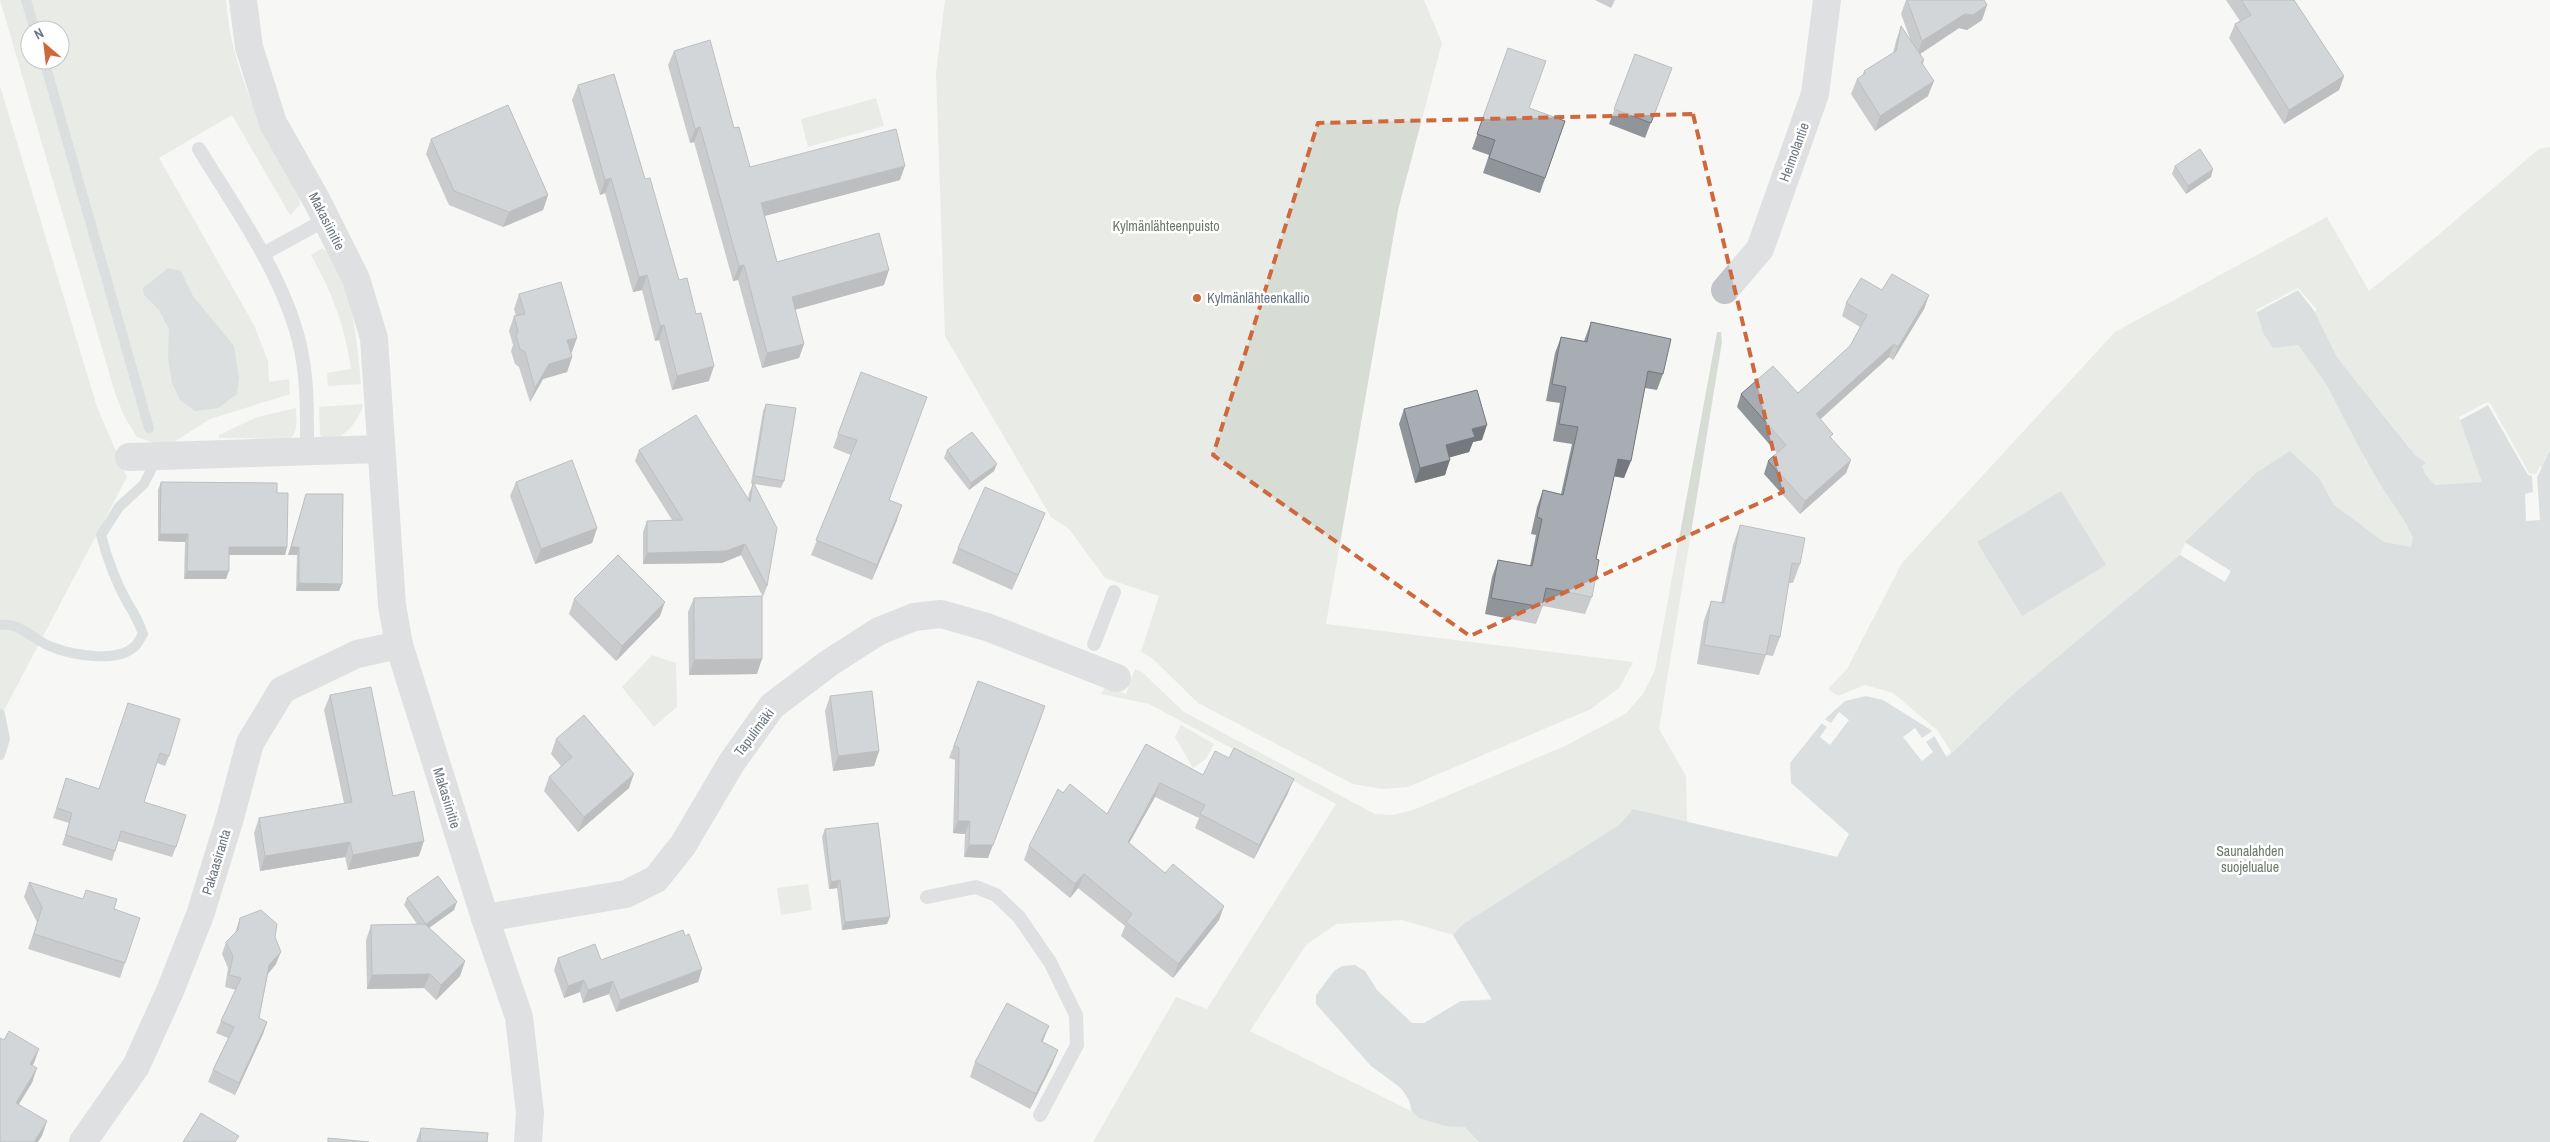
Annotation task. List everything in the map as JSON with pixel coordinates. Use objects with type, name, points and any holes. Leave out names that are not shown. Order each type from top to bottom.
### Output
[{"type":"street","name":"Makasiinitie","points":[[243,0],[249,47],[273,123],[327,219],[356,279],[374,338],[392,605],[399,644],[484,918],[519,1017],[530,1114],[528,1142]]},
{"type":"street","name":"Heimolantie","points":[[1725,290],[1760,249],[1815,94],[1827,0]]},
{"type":"street","points":[[129,457],[380,449]]},
{"type":"street","name":"Tapulimäki","points":[[484,918],[626,894],[656,879],[683,845],[732,762],[772,706],[837,658],[879,631],[914,617],[941,614],[987,627],[1117,678]]},
{"type":"street","name":"Pakaasiranta","points":[[83,1142],[136,1066],[170,991],[202,906],[230,818],[250,743],[282,690],[357,654],[399,644]]},
{"type":"lane","points":[[200,149],[262,254],[285,298],[299,342],[306,403],[307,451]]},
{"type":"lane","points":[[262,254],[327,219]]},
{"type":"lane","points":[[1094,644],[1114,592]]},
{"type":"lane","points":[[927,897],[976,887],[996,895],[1019,917],[1050,962],[1076,1015],[1077,1045],[1040,1115]]},
{"type":"highlighted area","points":[[1693,114],[1783,492],[1470,636],[1213,455],[1318,123]]},
{"type":"green space","points":[[0,0],[226,0],[234,51],[251,99],[261,122],[298,190],[300,205],[290,215],[232,115],[159,158],[254,325],[268,361],[269,382],[289,379],[290,394],[210,419],[174,442],[154,443],[137,437],[124,416],[115,393],[20,70],[70,70],[70,20],[20,20],[20,68]]},
{"type":"green space","name":"Kylmänlähteenpuisto","points":[[945,0],[1424,0],[1442,43],[1398,210],[1326,624],[1633,662],[1620,687],[1591,709],[1408,787],[1382,789],[1353,784],[1198,703],[1152,658],[1141,652],[1159,596],[1105,578],[1069,529],[1051,517],[945,336],[936,73]]},
{"type":"green space","points":[[0,86],[97,407],[127,477],[0,718]]},
{"type":"green space","points":[[876,98],[884,126],[808,147],[801,119]]},
{"type":"green space","name":"Saunalahden suojelualue","points":[[2550,147],[2550,1037],[2293,1142],[1093,1142],[1176,997],[1207,1009],[1336,804],[1149,704],[1101,694],[1105,687],[1126,694],[1135,669],[1142,672],[1184,712],[1375,814],[1393,815],[1413,810],[1565,746],[1625,714],[1643,694],[1655,670],[1717,332],[1721,332],[1722,342],[1659,729],[1686,776],[1687,822],[1837,857],[1849,834],[1951,752],[1938,731],[1893,693],[1865,685],[1838,696],[1828,689],[1847,669],[1902,563],[2115,332],[2327,217],[2369,291],[2539,149]],"holes":[[[2312,306],[2337,357],[2409,447],[2364,463],[2367,461],[2326,384],[2298,345]],[[2185,543],[2231,571],[2225,582],[2180,555]],[[1402,920],[1453,935],[1493,999],[1461,1001],[1424,1023],[1412,1023],[1379,1071],[1396,1083],[1404,1092],[1411,1111],[1250,1031],[1306,945],[1336,924]]]},
{"type":"green space","points":[[322,248],[332,258],[347,291],[352,311],[361,384],[328,386],[327,373],[351,369],[337,310],[311,255]]},
{"type":"green space","points":[[363,404],[353,425],[341,436],[327,439],[320,435],[319,407]]},
{"type":"green space","points":[[296,408],[296,429],[289,439],[219,438],[219,435],[257,417]]},
{"type":"green space","points":[[652,655],[676,663],[677,707],[654,727],[622,687]]},
{"type":"green space","points":[[1181,725],[1214,744],[1206,759],[1193,768],[1175,737]]},
{"type":"green space","points":[[808,884],[812,910],[781,915],[777,888]]},
{"type":"shaded area","points":[[168,268],[181,271],[193,296],[234,346],[239,377],[237,394],[218,408],[195,411],[180,400],[172,383],[168,358],[169,330],[159,310],[144,295],[143,288]]},
{"type":"shaded area","name":"Saunalahden suojelualue","points":[[2298,290],[2312,306],[2337,357],[2415,455],[2426,463],[2422,466],[2425,474],[2435,485],[2482,482],[2460,420],[2488,405],[2528,475],[2537,477],[2550,451],[2550,1142],[1479,1142],[1465,1127],[1445,1126],[1419,1118],[1412,1111],[1410,1101],[1401,1088],[1371,1066],[1316,1004],[1316,995],[1334,971],[1342,966],[1355,965],[1365,971],[1377,990],[1412,1023],[1424,1023],[1461,1001],[1492,1000],[1453,935],[1462,925],[1619,825],[1633,809],[1837,857],[1849,834],[1791,783],[1790,763],[1826,718],[1845,701],[1866,696],[1883,700],[1931,730],[1947,758],[2011,696],[2180,555],[2225,582],[2231,571],[2185,542],[2256,473],[2290,451],[2319,478],[2334,505],[2384,542],[2411,547],[2413,538],[2404,520],[2361,451],[2326,384],[2298,345],[2273,348],[2263,333],[2257,312]]},
{"type":"shaded area","points":[[2061,491],[2106,565],[2022,616],[1977,542]]},
{"type":"pier","points":[[2298,288],[2317,310],[2315,312],[2298,290],[2257,312],[2256,310]]},
{"type":"pier","points":[[2487,402],[2490,403],[2529,473],[2536,474],[2540,466],[2542,467],[2537,477],[2540,520],[2526,521],[2525,494],[2533,492],[2532,476],[2528,475],[2488,405],[2460,420],[2459,417]]},
{"type":"pier","points":[[1839,712],[1849,720],[1830,745],[1820,737],[1827,727],[1820,722],[1823,718],[1831,723]]},
{"type":"pier","points":[[1915,728],[1922,738],[1934,730],[1936,735],[1926,742],[1933,752],[1922,761],[1903,737]]},
{"type":"building","points":[[1907,0],[1984,0],[1987,5],[1973,15],[1965,14],[1922,41]]},
{"type":"building","points":[[2241,0],[2294,0],[2344,76],[2289,110],[2235,24],[2251,15]]},
{"type":"building","points":[[1901,26],[1924,60],[1921,62],[1934,81],[1880,116],[1857,79],[1866,73],[1864,71],[1896,51]]},
{"type":"building","points":[[710,40],[734,128],[739,127],[750,167],[896,129],[905,166],[761,203],[777,262],[879,233],[889,270],[792,297],[804,344],[767,353],[744,265],[739,266],[700,127],[695,129],[674,51]]},
{"type":"building","points":[[1508,48],[1546,61],[1529,108],[1565,121],[1545,178],[1489,158],[1495,140],[1477,134]]},
{"type":"building","points":[[1635,54],[1672,68],[1651,123],[1614,109]]},
{"type":"building","points":[[614,74],[645,179],[650,178],[679,280],[687,278],[696,314],[701,313],[714,366],[677,376],[664,325],[660,326],[647,275],[639,277],[611,178],[605,180],[578,85]]},
{"type":"building","points":[[508,105],[548,195],[509,212],[454,191],[431,139]]},
{"type":"building","points":[[2200,149],[2213,169],[2188,186],[2175,166]]},
{"type":"building","points":[[1892,274],[1929,295],[1898,347],[1894,344],[1816,414],[1833,434],[1830,437],[1851,460],[1805,501],[1768,461],[1786,445],[1741,394],[1773,366],[1798,393],[1850,346],[1867,315],[1846,303],[1861,278],[1882,290]]},
{"type":"building","points":[[561,282],[577,338],[567,340],[572,357],[549,364],[535,388],[525,352],[520,349],[516,336],[518,331],[514,316],[525,314],[519,294]]},
{"type":"building","points":[[1591,322],[1671,339],[1663,374],[1648,371],[1631,461],[1618,459],[1596,559],[1599,560],[1592,597],[1546,588],[1542,607],[1491,598],[1498,560],[1532,566],[1542,519],[1537,517],[1543,490],[1563,495],[1578,427],[1559,424],[1566,387],[1552,384],[1561,337],[1587,342]]},
{"type":"building","points":[[861,372],[927,397],[889,500],[902,505],[877,565],[816,540],[857,440],[838,434]]},
{"type":"building","points":[[1477,390],[1487,425],[1472,429],[1475,437],[1446,445],[1450,460],[1420,468],[1404,409]]},
{"type":"building","points":[[766,404],[796,408],[784,481],[754,476]]},
{"type":"building","points":[[696,415],[750,502],[753,482],[777,528],[767,586],[745,544],[726,551],[647,553],[647,521],[683,520],[639,450]]},
{"type":"building","points":[[972,432],[997,464],[971,483],[947,450]]},
{"type":"building","points":[[572,460],[597,528],[541,549],[516,482]]},
{"type":"building","points":[[161,482],[277,483],[277,493],[288,493],[287,547],[229,547],[229,571],[187,571],[188,534],[160,534]]},
{"type":"building","points":[[985,487],[1045,513],[1018,575],[958,548]]},
{"type":"building","points":[[306,494],[343,494],[342,584],[299,583],[299,547],[291,547]]},
{"type":"building","points":[[1740,525],[1805,538],[1800,564],[1792,563],[1780,637],[1770,635],[1766,655],[1704,645],[1711,601],[1724,603]]},
{"type":"building","points":[[618,555],[665,602],[622,646],[574,599]]},
{"type":"building","points":[[762,596],[762,659],[694,660],[694,598]]},
{"type":"building","points":[[978,681],[1045,706],[993,845],[969,845],[970,821],[958,821],[959,748],[954,746]]},
{"type":"building","points":[[371,687],[393,796],[414,791],[424,841],[353,855],[350,842],[265,856],[259,818],[352,802],[330,695]]},
{"type":"building","points":[[872,691],[879,751],[838,756],[830,696]]},
{"type":"building","points":[[128,703],[180,719],[169,756],[160,753],[144,802],[186,815],[176,847],[121,831],[115,851],[66,835],[72,813],[57,808],[66,778],[99,789]]},
{"type":"building","points":[[584,715],[634,774],[584,817],[549,777],[572,757],[556,739]]},
{"type":"building","points":[[1146,744],[1203,775],[1215,751],[1229,758],[1234,748],[1294,779],[1259,845],[1200,814],[1205,805],[1160,783],[1128,842],[1165,873],[1173,864],[1224,906],[1178,964],[1126,922],[1132,914],[1084,874],[1075,884],[1029,846],[1058,789],[1063,793],[1070,784],[1107,814]]},
{"type":"building","points":[[878,823],[890,917],[845,922],[840,880],[831,882],[825,829]]},
{"type":"building","points":[[438,876],[457,902],[426,924],[407,898]]},
{"type":"building","points":[[29,882],[83,899],[86,890],[117,899],[114,909],[140,918],[125,963],[34,934],[42,907]]},
{"type":"building","points":[[261,910],[277,924],[275,937],[281,952],[269,965],[259,1018],[267,1022],[239,1083],[213,1070],[234,1027],[221,1021],[241,978],[229,975],[233,956],[226,942],[238,930],[240,918]]},
{"type":"building","points":[[425,924],[465,961],[441,985],[430,974],[372,975],[371,925]]},
{"type":"building","points":[[683,930],[685,936],[689,934],[702,969],[620,1000],[613,981],[588,990],[584,980],[568,986],[558,958],[595,944],[601,960]]},
{"type":"building","points":[[1007,1003],[1049,1026],[1041,1041],[1058,1050],[1036,1094],[975,1062]]},
{"type":"building","points":[[9,1031],[39,1049],[30,1064],[37,1068],[16,1103],[47,1121],[34,1142],[0,1142],[0,1038],[4,1040]]},
{"type":"building","points":[[201,1113],[239,1136],[235,1142],[183,1142]]},
{"type":"building","points":[[421,1128],[488,1133],[487,1142],[420,1142]]},
{"type":"building","points":[[328,1138],[369,1142],[328,1142]]},
{"type":"waterway","points":[[26,0],[32,20]]},
{"type":"waterway","points":[[47,70],[149,428]]},
{"type":"waterway","points":[[0,625],[14,626],[52,647],[82,655],[117,655],[135,646],[143,634],[116,578],[101,535],[119,507],[144,484],[151,470]]},
{"type":"waterway","points":[[0,714],[5,739],[0,755]]},
{"type":"place","name":"Kylmänlähteenkallio","points":[[1197,298]]}]
